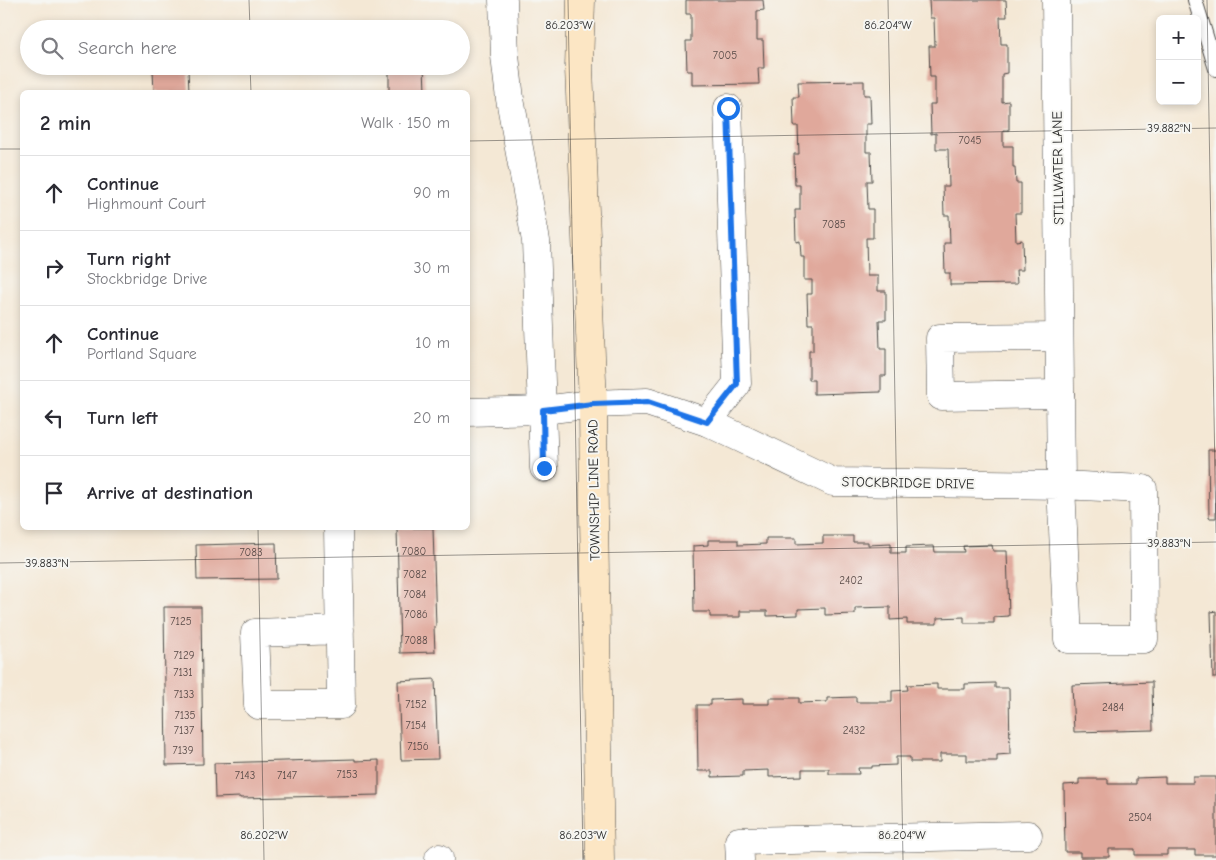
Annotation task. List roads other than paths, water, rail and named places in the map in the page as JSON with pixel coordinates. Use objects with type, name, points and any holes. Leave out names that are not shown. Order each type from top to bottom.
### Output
[{"type":"main road","name":"TOWNSHIP LINE ROAD","points":[[581,0],[579,68],[593,404],[600,860]]},
{"type":"street","points":[[504,0],[505,56],[510,99],[536,241],[544,468]]},
{"type":"street","name":"STILLWATER LANE","points":[[1056,0],[1061,486]]},
{"type":"street","points":[[707,422],[737,384],[728,108]]},
{"type":"street","points":[[1059,337],[940,338],[941,396],[1060,394]]},
{"type":"street","name":"STOCKBRIDGE DRIVE","points":[[470,412],[543,410],[593,404],[648,402],[707,422],[833,482],[1061,486],[1143,489],[1144,639],[1068,639],[1061,486]]},
{"type":"street","points":[[338,530],[340,630]]},
{"type":"street","points":[[740,860],[739,841],[1028,835]]},
{"type":"lane","points":[[1195,0],[1216,69]]}]
